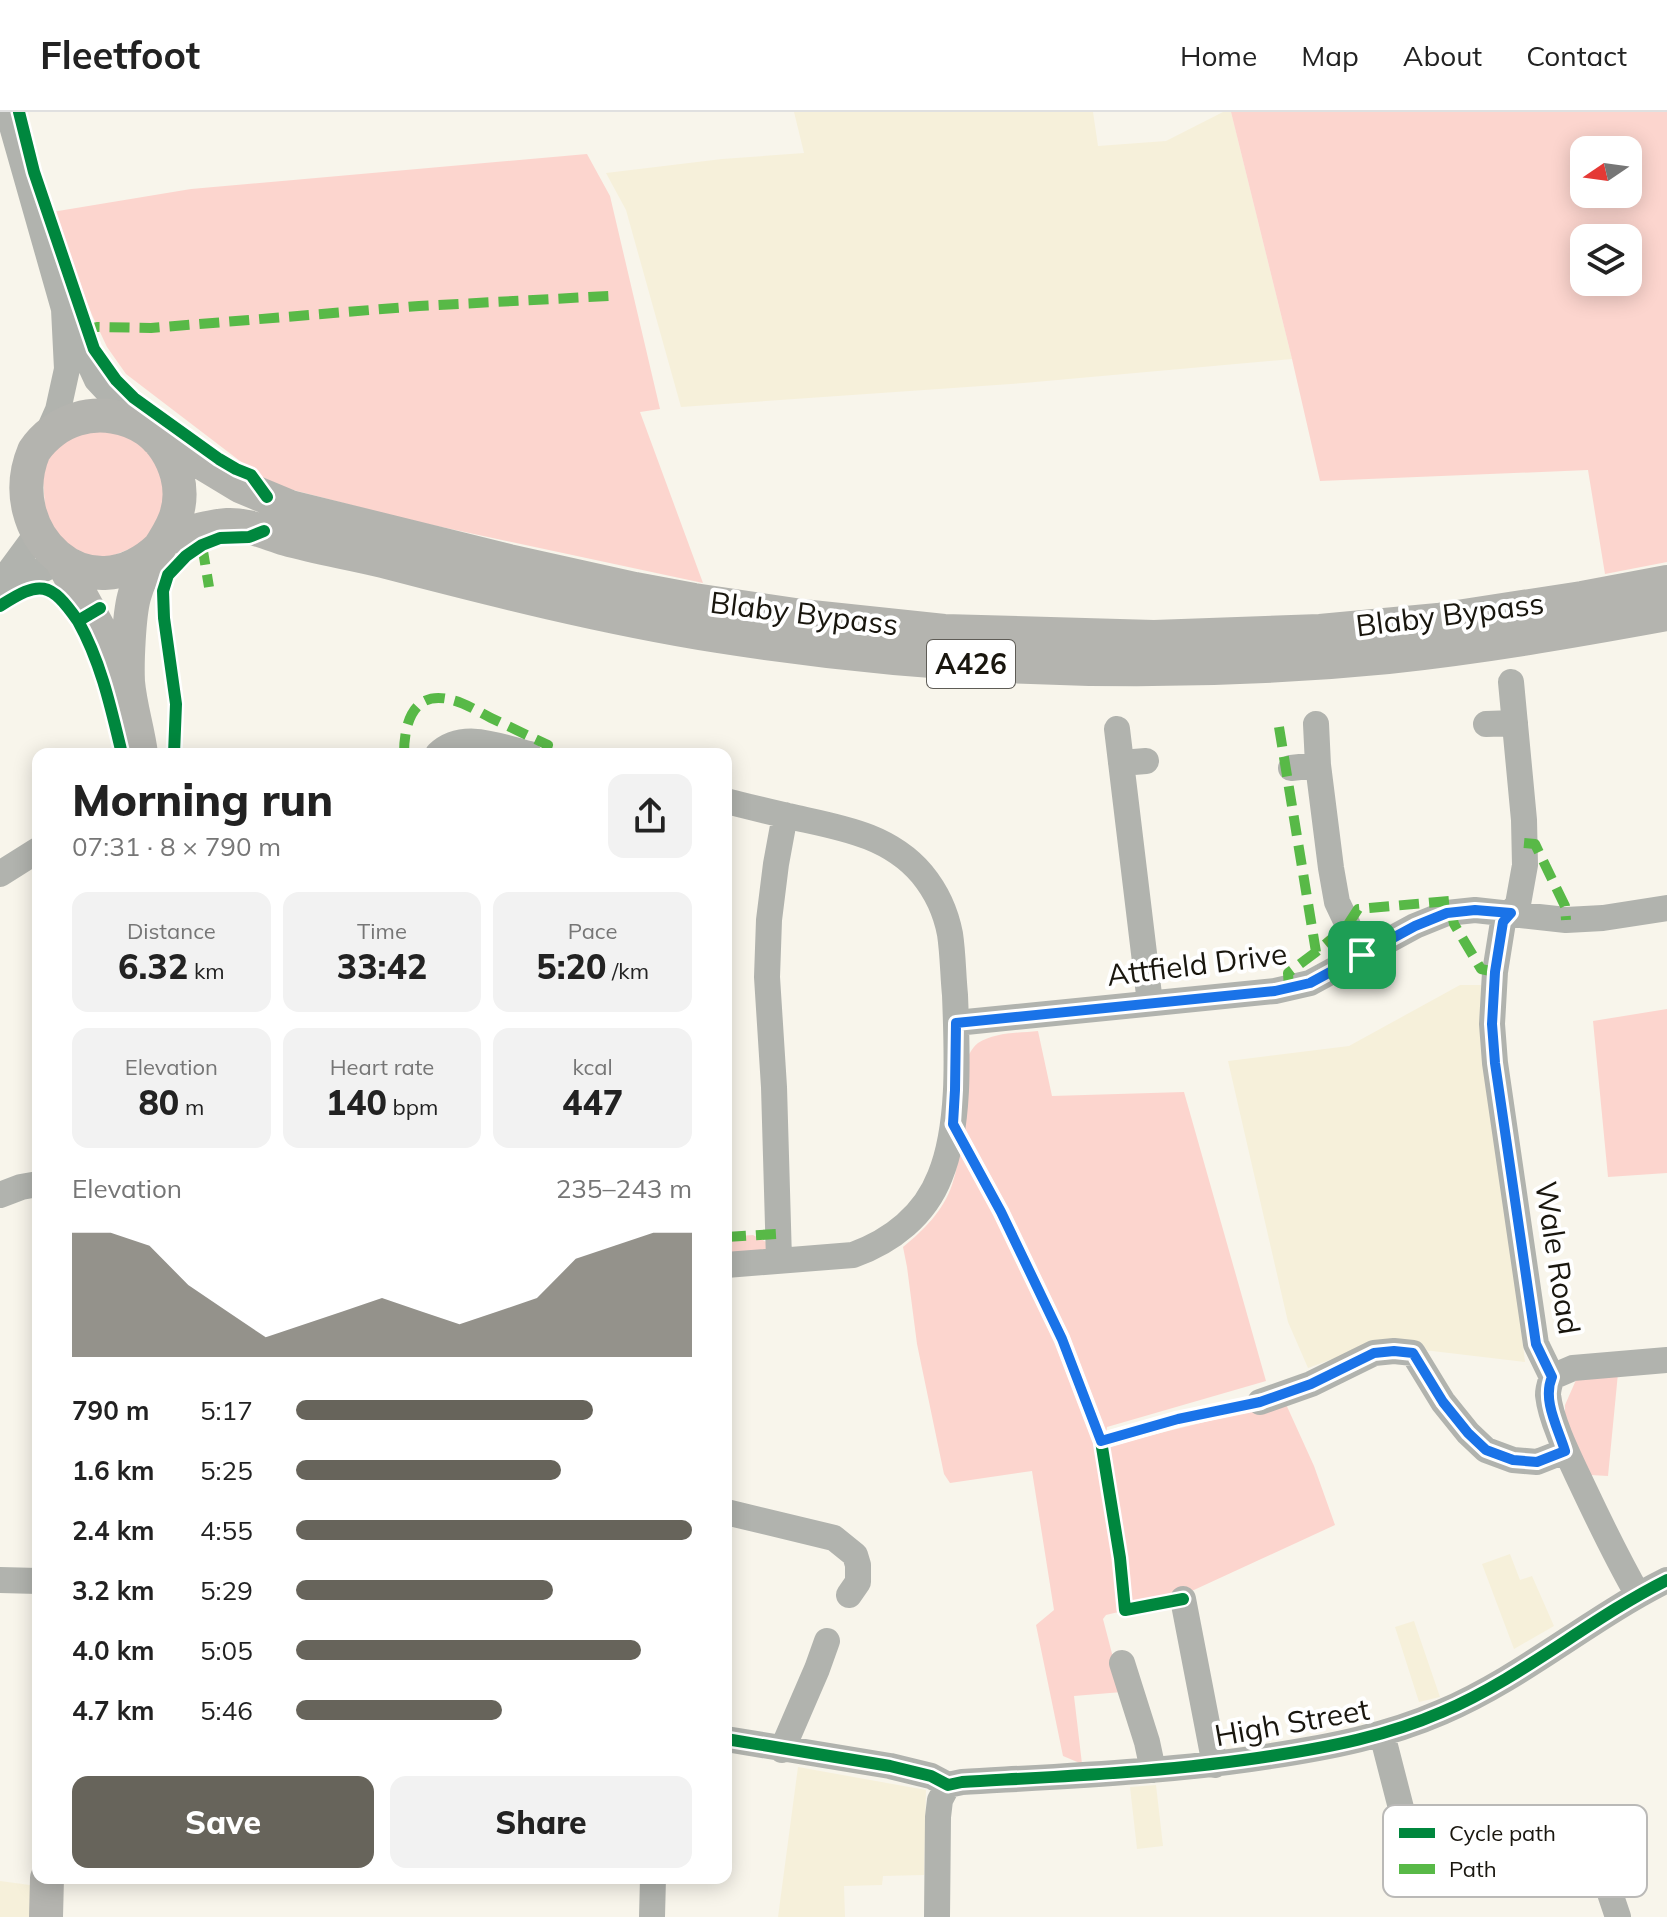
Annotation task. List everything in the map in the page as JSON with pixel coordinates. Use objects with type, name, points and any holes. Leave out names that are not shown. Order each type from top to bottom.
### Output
[{"type":"main road","points":[[0,469],[19,461],[67,423],[89,416],[114,417],[149,433],[170,456],[178,481],[178,510],[134,596],[131,625],[128,682],[140,748]]},
{"type":"main road","name":"Blaby Bypass","points":[[149,433],[240,486],[290,507],[635,589],[802,616],[944,631],[1154,637],[1306,632],[1438,620],[1667,582]]},
{"type":"main road","points":[[42,441],[26,467],[22,482],[23,512],[38,545],[128,682]]},
{"type":"main road","name":"Blaby Bypass","points":[[164,542],[222,526],[245,526],[506,593],[671,628],[859,655],[1037,668],[1229,667],[1389,657],[1511,641],[1667,614]]},
{"type":"main road","points":[[38,545],[86,573],[113,573],[138,565],[164,542]]},
{"type":"main road","points":[[46,1917],[47,1884]]},
{"type":"street","points":[[8,112],[64,309],[97,380],[149,433]]},
{"type":"street","points":[[42,441],[58,410],[67,369],[64,309]]},
{"type":"street","points":[[0,586],[17,582],[38,545]]},
{"type":"street","name":"Wale Road","points":[[1511,682],[1524,820],[1525,865],[1518,904],[1503,922],[1494,985],[1492,1024],[1495,1063],[1536,1344],[1552,1377],[1548,1396],[1565,1451],[1638,1595]]},
{"type":"street","points":[[1486,724],[1515,723]]},
{"type":"street","points":[[1316,724],[1318,765],[1337,902],[1362,955]]},
{"type":"street","points":[[1117,729],[1134,762],[1150,1003]]},
{"type":"street","points":[[446,748],[457,742],[475,741],[504,748]]},
{"type":"street","points":[[1291,768],[1318,765]]},
{"type":"street","points":[[732,802],[856,832],[881,841],[901,853],[922,875],[940,902],[950,933],[956,1023],[955,1090],[950,1138],[940,1177],[928,1200],[912,1220],[873,1248],[853,1255],[732,1264]]},
{"type":"street","points":[[779,1260],[767,977],[769,920],[785,815]]},
{"type":"street","points":[[0,874],[32,854]]},
{"type":"street","name":"Attfield Drive","points":[[956,1023],[1275,991],[1310,983],[1415,926],[1447,913],[1475,910],[1566,920],[1667,908]]},
{"type":"street","points":[[0,1195],[32,1185]]},
{"type":"street","points":[[1260,1402],[1311,1384],[1374,1353],[1413,1353],[1443,1402],[1486,1450],[1513,1460],[1537,1462],[1565,1451]]},
{"type":"street","points":[[1552,1377],[1573,1368],[1667,1360]]},
{"type":"street","points":[[732,1513],[834,1538],[855,1555],[858,1565],[858,1582],[849,1595]]},
{"type":"street","points":[[0,1580],[32,1581]]},
{"type":"street","name":"High Street","points":[[732,1740],[890,1766],[931,1776],[948,1785],[1215,1765],[1336,1745],[1382,1734],[1443,1712],[1543,1657],[1638,1595],[1667,1580]]},
{"type":"street","points":[[1183,1599],[1215,1765]]},
{"type":"street","points":[[782,1750],[827,1641]]},
{"type":"street","points":[[1122,1663],[1153,1770]]},
{"type":"street","points":[[1382,1734],[1400,1805]]},
{"type":"street","points":[[937,1917],[938,1817],[940,1800],[948,1785]]},
{"type":"street","points":[[652,1917],[653,1884]]},
{"type":"street","points":[[1611,1897],[1618,1917]]},
{"type":"shaded area","points":[[794,112],[1093,112],[1098,146],[1166,141],[1223,112],[1231,112],[1292,359],[1024,383],[681,407],[626,210],[606,173],[804,153]]},
{"type":"shaded area","points":[[1231,112],[1667,112],[1667,562],[1605,574],[1588,470],[1320,481]]},
{"type":"shaded area","points":[[587,154],[610,196],[660,409],[640,412],[703,583],[409,520],[270,484],[126,374],[107,347],[92,315],[52,212],[191,189]]},
{"type":"shaded area","points":[[118,430],[155,455],[167,493],[150,541],[99,561],[47,534],[42,466],[52,450],[80,432]]},
{"type":"shaded area","points":[[1460,985],[1481,985],[1525,1362],[1373,1344],[1308,1368],[1288,1322],[1228,1061],[1349,1046]]},
{"type":"shaded area","points":[[1667,1009],[1667,1173],[1608,1177],[1593,1021]]},
{"type":"shaded area","points":[[1038,1031],[1052,1096],[1184,1092],[1266,1381],[1107,1427],[1104,1447],[1285,1402],[1314,1466],[1335,1525],[1183,1595],[1106,1615],[1103,1619],[1122,1692],[1074,1696],[1082,1764],[1063,1756],[1036,1625],[1054,1610],[1032,1471],[950,1483],[944,1474],[917,1344],[903,1247],[932,1219],[952,1185],[959,1151],[963,1072],[971,1051],[978,1043],[992,1037]]},
{"type":"shaded area","points":[[753,1235],[778,1248],[732,1263],[732,1237]]},
{"type":"shaded area","points":[[1619,1363],[1608,1476],[1590,1475],[1565,1451],[1565,1405],[1576,1380]]},
{"type":"shaded area","points":[[1510,1554],[1520,1580],[1532,1576],[1554,1626],[1514,1649],[1482,1564]]},
{"type":"shaded area","points":[[1414,1621],[1440,1697],[1419,1702],[1395,1627]]},
{"type":"shaded area","points":[[798,1767],[926,1790],[924,1875],[883,1876],[882,1885],[844,1886],[845,1917],[778,1917]]},
{"type":"shaded area","points":[[1156,1785],[1163,1846],[1137,1849],[1130,1787]]},
{"type":"shaded area","points":[[0,1881],[30,1885],[30,1917],[0,1917]]},
{"type":"marked path","points":[[80,331],[97,327],[151,328],[419,306],[609,296]]},
{"type":"marked path","points":[[202,545],[209,587]]},
{"type":"marked path","points":[[405,748],[406,731],[413,712],[420,704],[439,698],[462,703],[548,745],[547,748]]},
{"type":"marked path","points":[[1279,727],[1316,952],[1347,926],[1358,909],[1449,901],[1454,924],[1481,969],[1495,972]]},
{"type":"marked path","points":[[1524,843],[1535,844],[1565,906],[1566,920]]},
{"type":"marked path","points":[[1289,988],[1288,973],[1316,952]]},
{"type":"marked path","points":[[732,1237],[777,1234]]},
{"type":"cycle path","points":[[19,112],[34,172],[94,349],[116,380],[134,398],[219,459],[251,475],[267,497]]},
{"type":"cycle path","points":[[174,748],[176,704],[163,591],[168,575],[202,545],[220,538],[249,537],[264,531]]},
{"type":"cycle path","points":[[0,606],[25,592],[44,589],[60,598],[78,621],[100,608]]},
{"type":"cycle path","points":[[78,621],[99,669],[120,748]]},
{"type":"cycle path","points":[[953,1124],[1001,1212],[1062,1339],[1101,1441],[1125,1610],[1183,1599]]},
{"type":"cycle path","points":[[1101,1441],[1178,1419],[1260,1402]]},
{"type":"cycle path","points":[[732,1740],[890,1766],[931,1776],[948,1785],[1156,1770],[1293,1753],[1379,1734],[1442,1712],[1500,1683],[1610,1612],[1667,1580]]},
{"type":"route","points":[[1475,910],[1511,913],[1503,922],[1492,998],[1495,1063],[1536,1344],[1552,1377],[1548,1396],[1565,1451],[1537,1462],[1513,1460],[1486,1450],[1443,1402],[1413,1353],[1394,1351],[1374,1353],[1311,1384],[1260,1402],[1178,1419],[1101,1441],[1062,1339],[1001,1212],[953,1124],[956,1023],[1275,991],[1310,983],[1362,955],[1415,926],[1447,913],[1475,910]]}]
